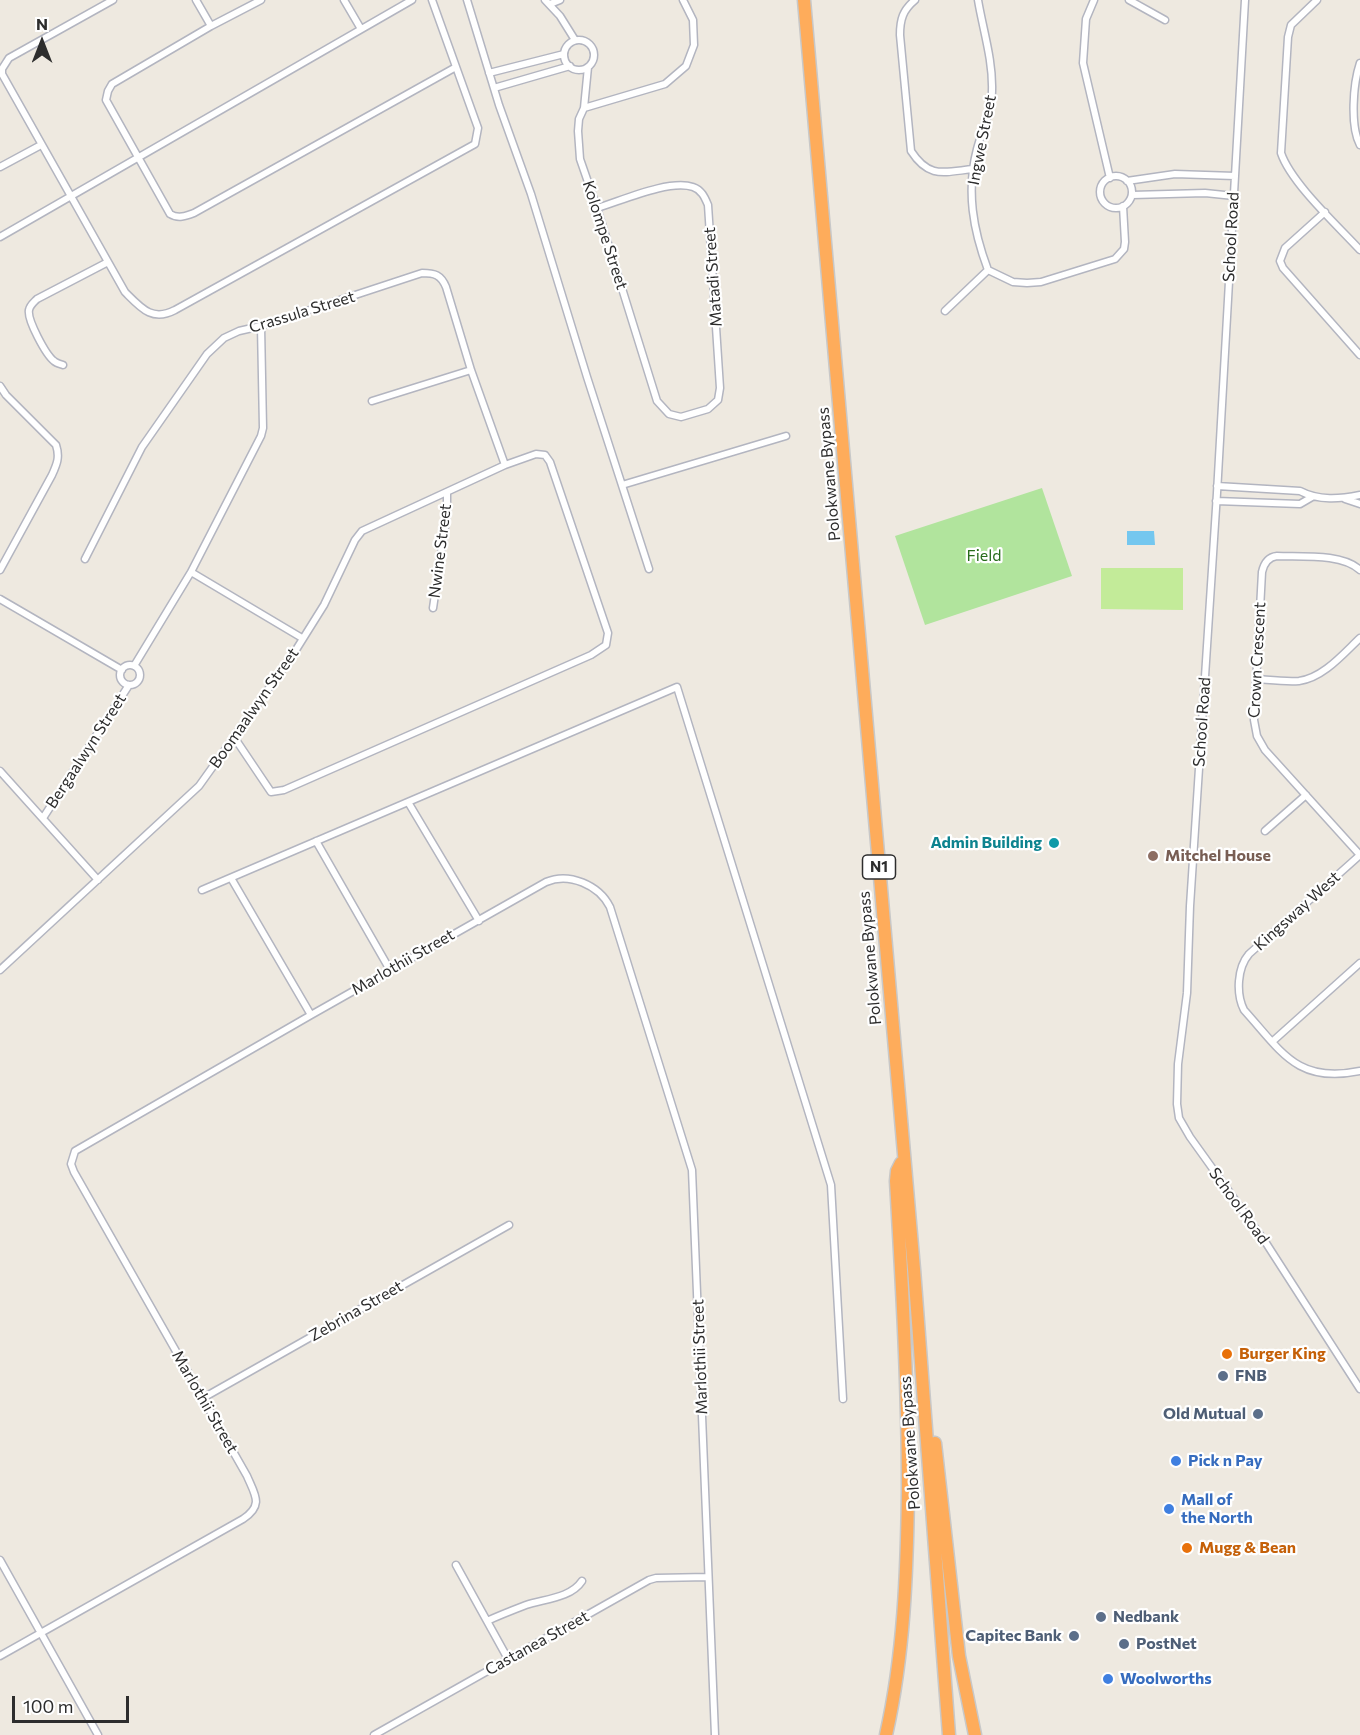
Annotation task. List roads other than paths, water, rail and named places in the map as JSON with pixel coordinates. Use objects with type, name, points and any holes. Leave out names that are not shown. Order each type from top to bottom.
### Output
[{"type":"highway","name":"Polokwane Bypass","points":[[804,0],[914,1269],[949,1735]]},
{"type":"highway","points":[[886,1735],[901,1643],[908,1559],[908,1434],[896,1181],[897,1171],[903,1158]]},
{"type":"highway","points":[[914,1269],[959,1656],[975,1735]]},
{"type":"street","points":[[112,0],[9,58],[2,69],[4,80],[125,291],[134,302],[149,313],[165,315],[475,144],[478,128],[432,0]]},
{"type":"street","points":[[196,0],[211,26]]},
{"type":"street","points":[[261,0],[211,26],[112,84],[108,91],[106,100],[170,214],[179,217],[186,216],[456,67]]},
{"type":"street","points":[[344,0],[361,29]]},
{"type":"street","points":[[0,237],[412,0]]},
{"type":"street","points":[[467,0],[649,569]]},
{"type":"street","points":[[547,2],[561,0]]},
{"type":"street","points":[[584,108],[665,84],[686,66],[694,45],[693,20],[682,0]]},
{"type":"street","points":[[915,0],[905,8],[900,21],[911,152],[919,164],[938,173],[973,169]]},
{"type":"street","name":"Ingwe Street","points":[[978,0],[990,58],[992,93],[973,169],[971,209],[978,243],[988,270]]},
{"type":"street","points":[[1094,0],[1086,19],[1083,63],[1110,178]]},
{"type":"street","points":[[1129,0],[1165,20]]},
{"type":"street","name":"School Road","points":[[1245,0],[1190,906],[1187,993],[1178,1064],[1179,1118],[1190,1137],[1266,1243],[1360,1389]]},
{"type":"street","points":[[1317,0],[1291,25],[1288,37],[1281,153],[1285,165],[1360,250]]},
{"type":"street","points":[[547,2],[570,29],[575,40]]},
{"type":"street","points":[[575,40],[587,41],[594,49],[594,59],[588,67],[579,70],[570,66],[564,54],[568,44],[575,40]]},
{"type":"street","points":[[489,73],[564,54]]},
{"type":"street","points":[[1360,63],[1357,75],[1354,126],[1360,146]]},
{"type":"street","points":[[494,88],[570,66]]},
{"type":"street","name":"Kolompe Street","points":[[588,67],[584,108],[579,119],[580,159],[657,401]]},
{"type":"street","points":[[0,167],[41,145]]},
{"type":"street","points":[[1127,181],[1175,174],[1235,176]]},
{"type":"street","points":[[1118,176],[1127,181],[1132,190],[1130,199],[1118,208],[1108,206],[1101,198],[1101,188],[1110,178],[1118,176]]},
{"type":"street","name":"Matadi Street","points":[[597,208],[666,187],[680,185],[694,188],[703,194],[708,205],[720,388],[718,400],[708,409],[681,417],[669,414],[657,401]]},
{"type":"street","points":[[1132,195],[1205,193],[1234,196]]},
{"type":"street","points":[[945,311],[988,270],[1013,282],[1041,282],[1114,259],[1124,249],[1123,206]]},
{"type":"street","points":[[1326,212],[1285,248],[1280,261],[1283,268],[1360,355]]},
{"type":"street","points":[[63,365],[54,361],[48,353],[30,321],[28,312],[30,306],[37,299],[108,262]]},
{"type":"street","name":"Crassula Street","points":[[86,559],[142,447],[207,354],[224,338],[239,331],[261,326],[422,273],[433,273],[442,278],[446,287],[471,370],[505,465]]},
{"type":"street","points":[[134,666],[191,572],[261,436],[263,428],[261,326]]},
{"type":"street","points":[[372,401],[471,370]]},
{"type":"street","points":[[0,386],[6,395],[56,445],[58,460],[52,476],[0,570]]},
{"type":"street","points":[[622,485],[786,436]]},
{"type":"street","name":"Boomaalwyn Street","points":[[0,970],[192,794],[294,652],[324,605],[355,540],[362,531],[447,494],[505,465],[536,454],[545,455],[550,462],[608,633],[606,645],[591,655],[284,790],[271,792],[234,737]]},
{"type":"street","points":[[1217,486],[1300,491],[1312,497],[1341,498],[1360,495]]},
{"type":"street","name":"Nwine Street","points":[[433,609],[447,513],[447,494]]},
{"type":"street","points":[[1216,501],[1299,504],[1312,497]]},
{"type":"street","points":[[1341,498],[1360,504]]},
{"type":"street","name":"Crown Crescent","points":[[1360,570],[1349,562],[1336,559],[1272,556],[1265,562],[1262,572],[1254,720],[1257,736],[1265,750],[1360,855]]},
{"type":"street","points":[[191,572],[302,638]]},
{"type":"street","points":[[0,591],[0,599],[122,670]]},
{"type":"street","points":[[1256,679],[1297,681],[1306,679],[1325,669],[1360,638]]},
{"type":"street","points":[[127,666],[134,666],[139,670],[140,676],[135,684],[129,685],[121,680],[122,670],[127,666]]},
{"type":"street","name":"Bergaalwyn Street","points":[[43,818],[129,685]]},
{"type":"street","points":[[202,890],[677,687],[831,1185],[843,1399]]},
{"type":"street","points":[[0,771],[98,880]]},
{"type":"street","points":[[1265,831],[1306,795]]},
{"type":"street","points":[[408,802],[479,921]]},
{"type":"street","points":[[316,841],[390,970]]},
{"type":"street","name":"Kingsway West","points":[[1360,855],[1249,954],[1241,966],[1241,1004],[1295,1064],[1306,1070],[1333,1074],[1360,1071]]},
{"type":"street","points":[[231,878],[311,1015]]},
{"type":"street","name":"Marlothii Street","points":[[0,1656],[243,1519],[254,1511],[257,1505],[257,1499],[247,1476],[74,1172],[72,1159],[78,1148],[546,882],[559,878],[570,879],[593,888],[605,898],[610,907],[693,1170],[715,1735]]},
{"type":"street","points":[[1273,1041],[1360,963]]},
{"type":"street","name":"Zebrina Street","points":[[203,1398],[509,1225]]},
{"type":"street","points":[[0,1560],[98,1735]]},
{"type":"street","points":[[456,1565],[508,1659]]},
{"type":"street","name":"Castanea Street","points":[[374,1735],[649,1580],[708,1577]]},
{"type":"street","points":[[486,1621],[564,1594],[574,1589],[582,1581]]},
{"type":"water","points":[[1127,531],[1154,531],[1155,545],[1127,545]]},
{"type":"place","name":"Admin Building","points":[[1054,843]]},
{"type":"place","name":"Mitchel House","points":[[1153,856]]},
{"type":"place","name":"Burger King","points":[[1227,1354]]},
{"type":"place","name":"FNB","points":[[1223,1376]]},
{"type":"place","name":"Old Mutual","points":[[1258,1414]]},
{"type":"place","name":"Pick n Pay","points":[[1176,1461]]},
{"type":"place","name":"Mall of the North","points":[[1169,1509]]},
{"type":"place","name":"Mugg & Bean","points":[[1187,1548]]},
{"type":"place","name":"Nedbank","points":[[1101,1617]]},
{"type":"place","name":"Capitec Bank","points":[[1074,1636]]},
{"type":"place","name":"PostNet","points":[[1124,1644]]},
{"type":"place","name":"Woolworths","points":[[1108,1679]]},
{"type":"park label","name":"Field","points":[[984,556]]}]
